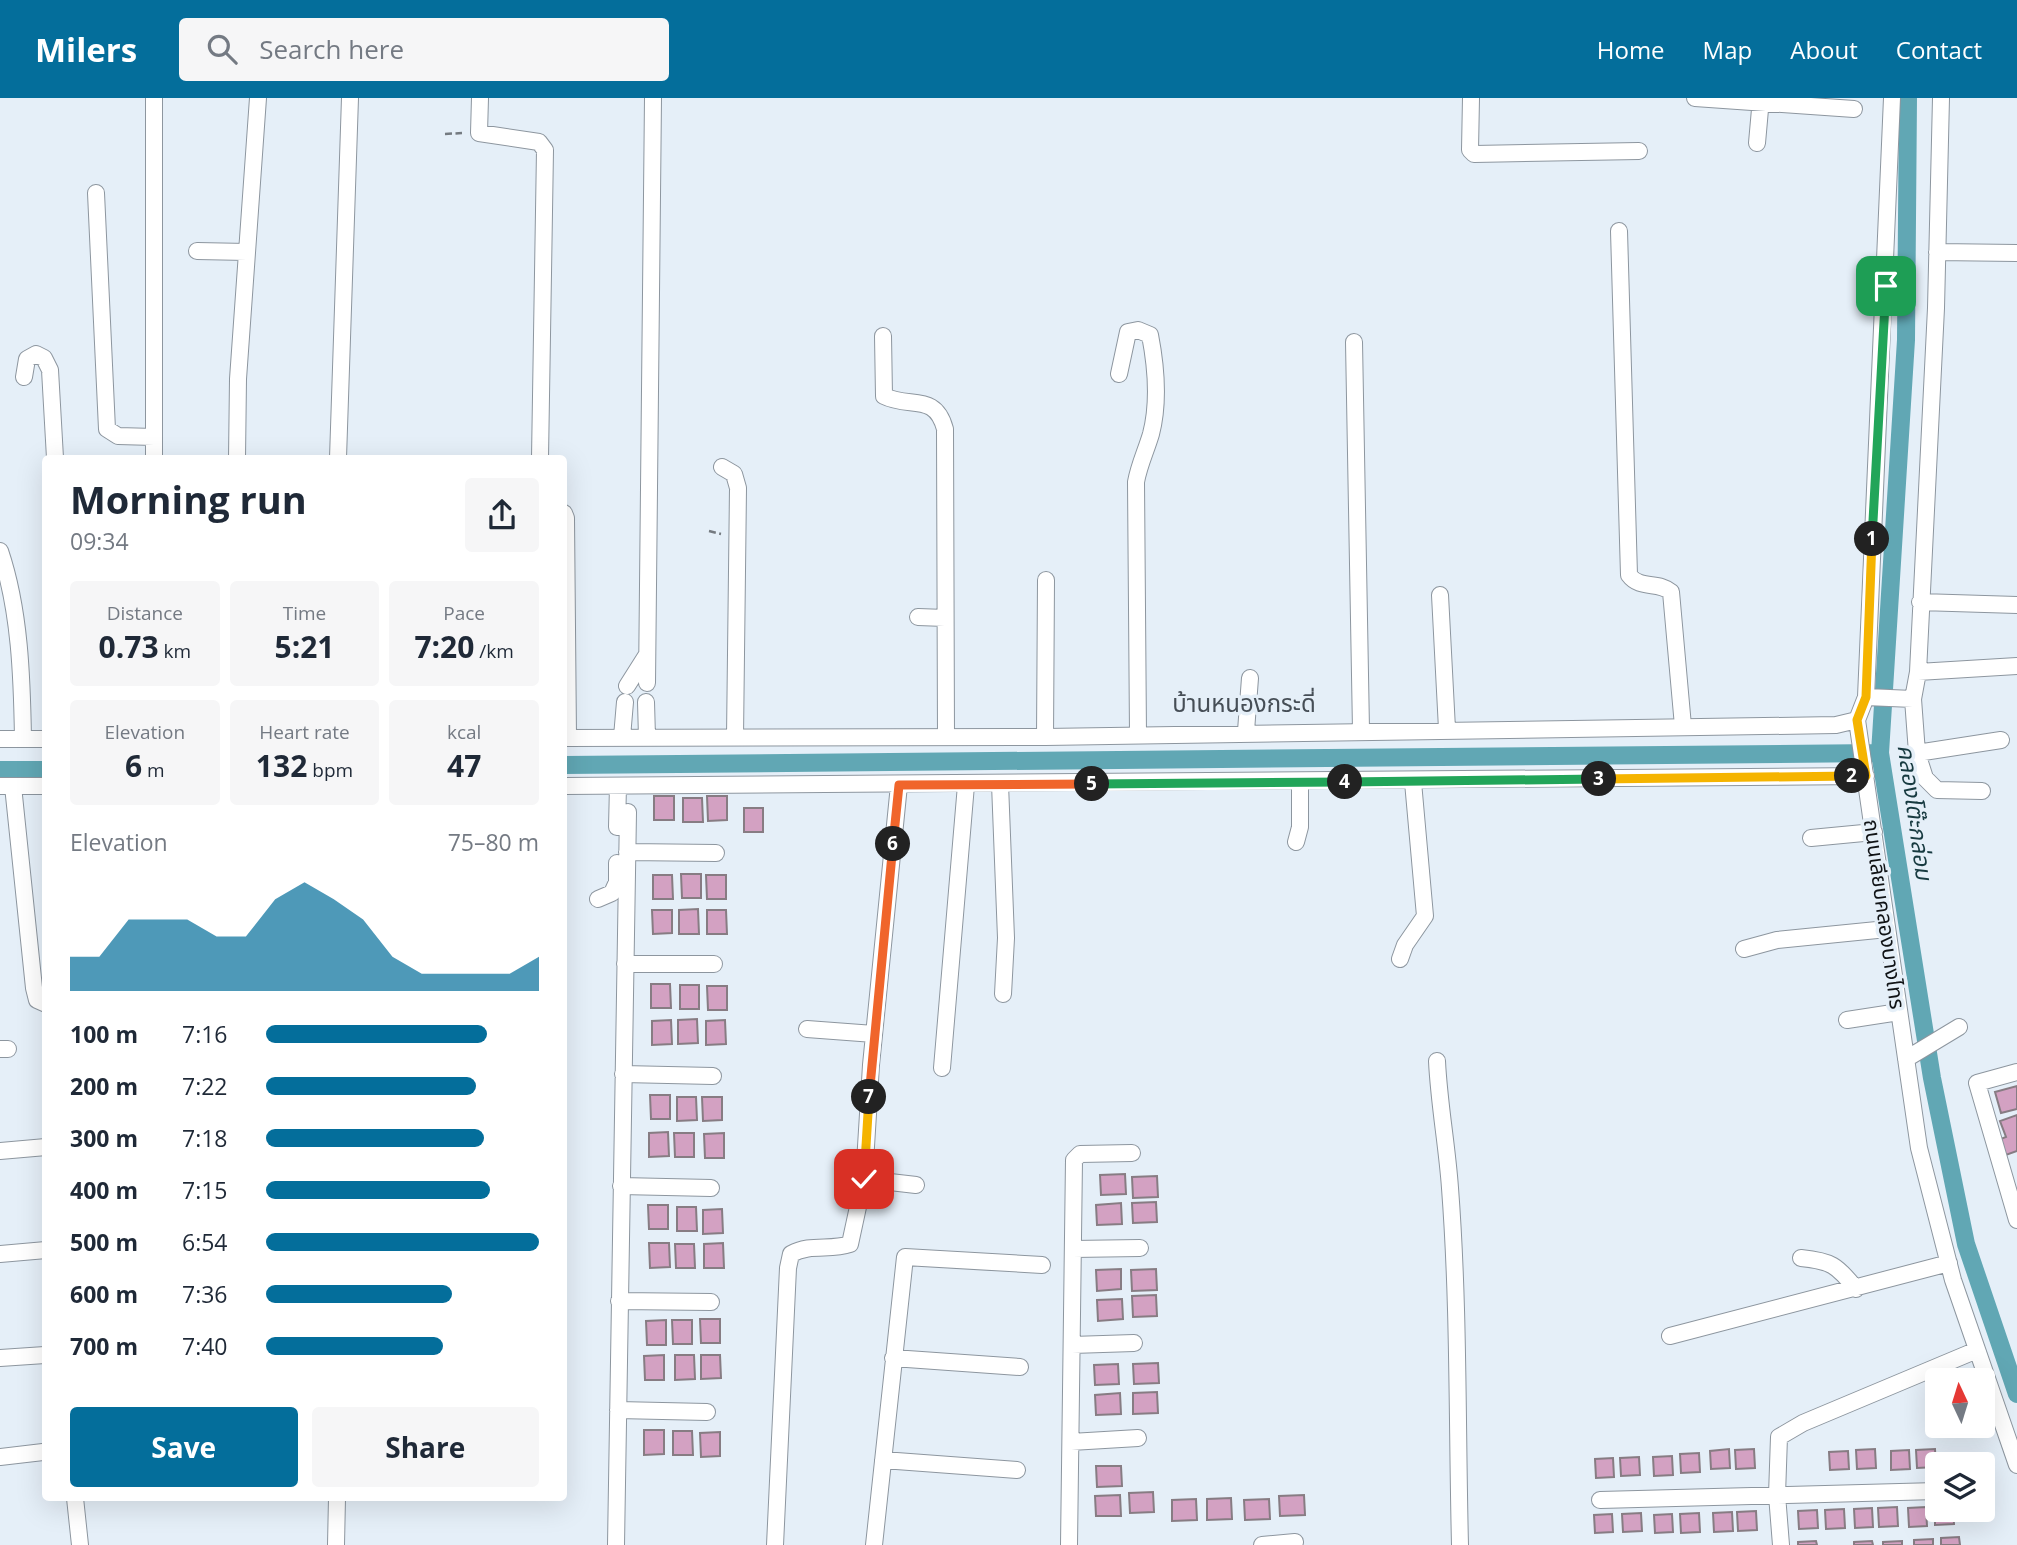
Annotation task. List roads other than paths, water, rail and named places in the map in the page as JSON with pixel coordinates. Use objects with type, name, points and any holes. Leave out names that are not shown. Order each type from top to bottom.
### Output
[{"type":"street","points":[[154,98],[154,455]]},
{"type":"street","points":[[237,455],[258,98]]},
{"type":"street","points":[[338,455],[350,98]]},
{"type":"street","points":[[480,98],[479,133],[539,142],[545,150],[540,455]]},
{"type":"street","points":[[647,684],[653,98]]},
{"type":"street","points":[[1471,98],[1469,150],[1475,154],[1639,151]]},
{"type":"street","points":[[1695,98],[1854,109]]},
{"type":"street","name":"ถนนเลียบคลองบางไทร","points":[[1892,98],[1871,697],[1858,725],[1899,1012],[1909,1057],[1919,1148],[1949,1263],[2017,1465]]},
{"type":"street","points":[[1941,98],[1937,253],[1918,672],[1910,699],[1913,735],[1925,778],[1937,790],[1982,791]]},
{"type":"street","points":[[1757,143],[1761,101]]},
{"type":"street","points":[[96,193],[107,429],[118,436],[154,437]]},
{"type":"street","points":[[1619,231],[1629,575],[1640,585],[1666,588],[1671,592],[1683,726]]},
{"type":"street","points":[[197,251],[247,252]]},
{"type":"street","points":[[1937,253],[2017,253]]},
{"type":"street","points":[[1119,374],[1128,332],[1138,330],[1150,335],[1154,360],[1155,403],[1151,434],[1139,464],[1136,482],[1138,734]]},
{"type":"street","points":[[883,336],[884,396],[934,407],[941,416],[945,429],[946,736]]},
{"type":"street","points":[[1354,342],[1361,730]]},
{"type":"street","points":[[24,377],[27,359],[36,354],[44,358],[50,370],[55,455]]},
{"type":"street","points":[[722,467],[734,474],[738,488],[735,737]]},
{"type":"street","points":[[0,551],[10,582],[22,694],[23,739]]},
{"type":"street","points":[[1045,737],[1046,580]]},
{"type":"street","points":[[1440,595],[1447,729]]},
{"type":"street","points":[[1920,602],[2017,604]]},
{"type":"street","points":[[918,617],[946,618]]},
{"type":"street","points":[[621,737],[626,694],[646,656]]},
{"type":"street","points":[[1918,672],[2017,666]]},
{"type":"street","points":[[1246,732],[1250,678]]},
{"type":"street","points":[[1871,697],[1910,699]]},
{"type":"street","points":[[646,702],[647,737]]},
{"type":"street","points":[[567,738],[1045,737],[1361,730],[1858,725]]},
{"type":"street","points":[[0,739],[42,739]]},
{"type":"street","points":[[1917,753],[2001,740]]},
{"type":"street","points":[[567,786],[1413,782],[1865,771]]},
{"type":"street","points":[[1296,842],[1300,827],[1300,782]]},
{"type":"street","points":[[1400,959],[1405,945],[1425,916],[1413,782]]},
{"type":"street","points":[[1000,784],[1006,938],[1003,994]]},
{"type":"street","points":[[775,1545],[788,1268],[791,1254],[802,1248],[814,1246],[836,1249],[850,1244],[864,1179],[874,1034],[899,785]]},
{"type":"street","points":[[942,1069],[967,785]]},
{"type":"street","points":[[42,786],[6,786],[34,988],[37,1000],[42,1002]]},
{"type":"street","points":[[598,899],[612,893],[617,882],[618,786]]},
{"type":"street","points":[[616,1545],[628,812]]},
{"type":"street","points":[[1811,838],[1874,832]]},
{"type":"street","points":[[627,852],[716,853]]},
{"type":"street","points":[[1744,949],[1777,940],[1887,929]]},
{"type":"street","points":[[625,964],[714,964]]},
{"type":"street","points":[[1847,1020],[1899,1012]]},
{"type":"street","points":[[807,1029],[874,1034]]},
{"type":"street","points":[[1909,1057],[1953,1031]]},
{"type":"street","points":[[1437,1061],[1450,1186],[1455,1283],[1460,1545]]},
{"type":"street","points":[[2017,1072],[1977,1083],[2011,1175],[2017,1220]]},
{"type":"street","points":[[623,1074],[713,1076]]},
{"type":"street","points":[[0,1152],[42,1147]]},
{"type":"street","points":[[1069,1545],[1076,1156],[1132,1153]]},
{"type":"street","points":[[864,1179],[916,1185]]},
{"type":"street","points":[[621,1186],[711,1188]]},
{"type":"street","points":[[1073,1249],[1140,1248]]},
{"type":"street","points":[[0,1254],[42,1250]]},
{"type":"street","points":[[874,1545],[905,1257],[1042,1265]]},
{"type":"street","points":[[1801,1258],[1826,1260],[1840,1269],[1856,1289]]},
{"type":"street","points":[[1670,1336],[1949,1263]]},
{"type":"street","points":[[620,1301],[711,1302]]},
{"type":"street","points":[[1072,1345],[1134,1343]]},
{"type":"street","points":[[1781,1545],[1777,1495],[1779,1437],[1803,1423],[1977,1350]]},
{"type":"street","points":[[0,1358],[42,1354]]},
{"type":"street","points":[[893,1358],[1020,1367]]},
{"type":"street","points":[[618,1410],[707,1412]]},
{"type":"street","points":[[1071,1442],[1138,1438]]},
{"type":"street","points":[[0,1457],[42,1452]]},
{"type":"street","points":[[883,1460],[1017,1470]]},
{"type":"street","points":[[1600,1500],[1925,1491]]},
{"type":"street","points":[[75,1501],[80,1545]]},
{"type":"street","points":[[335,1545],[337,1501]]},
{"type":"street","points":[[1262,1545],[1295,1542]]},
{"type":"waterway","name":"คลองโต๊ะกล่อม","points":[[1908,98],[1906,340],[1880,753],[1932,1078],[1966,1244],[2017,1394]]},
{"type":"waterway","points":[[567,765],[1880,753]]},
{"type":"waterway","points":[[0,770],[42,770]]},
{"type":"district","name":"บ้านหนองกระดี่","points":[[1244,702]]}]
